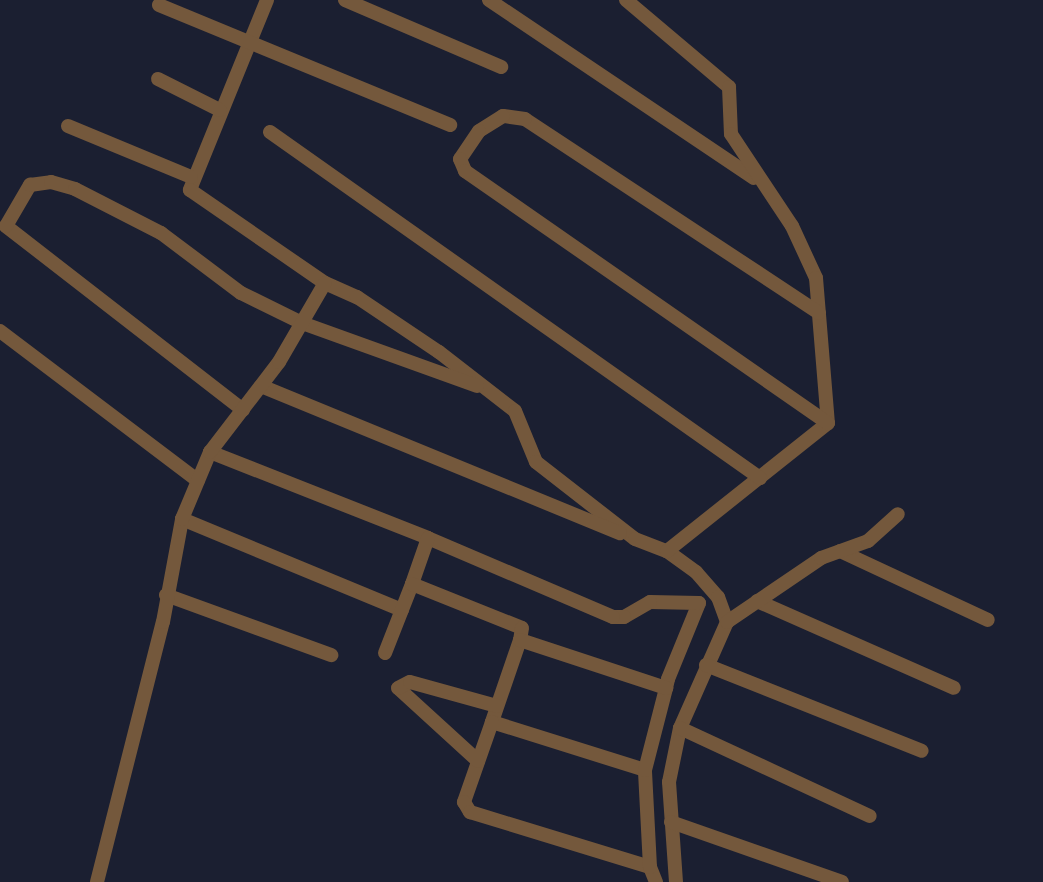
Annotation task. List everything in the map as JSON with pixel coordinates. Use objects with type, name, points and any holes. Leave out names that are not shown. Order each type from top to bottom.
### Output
[{"type":"street","points":[[267,0],[191,177],[190,190],[325,283],[398,323],[490,391],[515,411],[536,462],[635,539]]},
{"type":"street","points":[[345,0],[501,67]]},
{"type":"street","points":[[489,0],[756,179]]},
{"type":"street","points":[[626,0],[729,87],[731,134],[756,179],[792,226],[816,278],[828,423]]},
{"type":"street","points":[[159,5],[248,45],[450,125]]},
{"type":"street","points":[[158,79],[220,110]]},
{"type":"street","points":[[819,313],[525,119],[503,116],[479,131],[460,159],[465,171],[828,423]]},
{"type":"street","points":[[68,126],[191,177]]},
{"type":"street","points":[[270,132],[760,478]]},
{"type":"street","points":[[243,410],[6,226],[30,185],[51,182],[75,189],[161,233],[241,293],[302,323],[490,391]]},
{"type":"street","points":[[97,882],[182,519],[210,452],[261,386],[325,283]]},
{"type":"street","points":[[0,331],[198,481]]},
{"type":"street","points":[[261,386],[667,551],[718,597],[727,622]]},
{"type":"street","points":[[667,551],[828,423]]},
{"type":"street","points":[[210,452],[428,538],[613,617],[624,617],[650,602],[699,603],[718,597]]},
{"type":"street","points":[[676,882],[669,782],[680,728],[727,622],[840,551],[868,541],[898,514]]},
{"type":"street","points":[[182,519],[402,610]]},
{"type":"street","points":[[385,653],[428,538]]},
{"type":"street","points":[[840,551],[988,620]]},
{"type":"street","points":[[412,584],[522,628],[464,802],[470,812],[650,867]]},
{"type":"street","points":[[166,595],[331,655]]},
{"type":"street","points":[[757,601],[954,688]]},
{"type":"street","points":[[656,882],[650,867],[645,770],[666,688],[699,603]]},
{"type":"street","points":[[520,640],[666,688]]},
{"type":"street","points":[[706,665],[922,751]]},
{"type":"street","points":[[478,761],[398,688],[410,682],[497,706]]},
{"type":"street","points":[[492,722],[645,770]]},
{"type":"street","points":[[680,728],[870,816]]},
{"type":"street","points":[[671,822],[842,882]]}]
